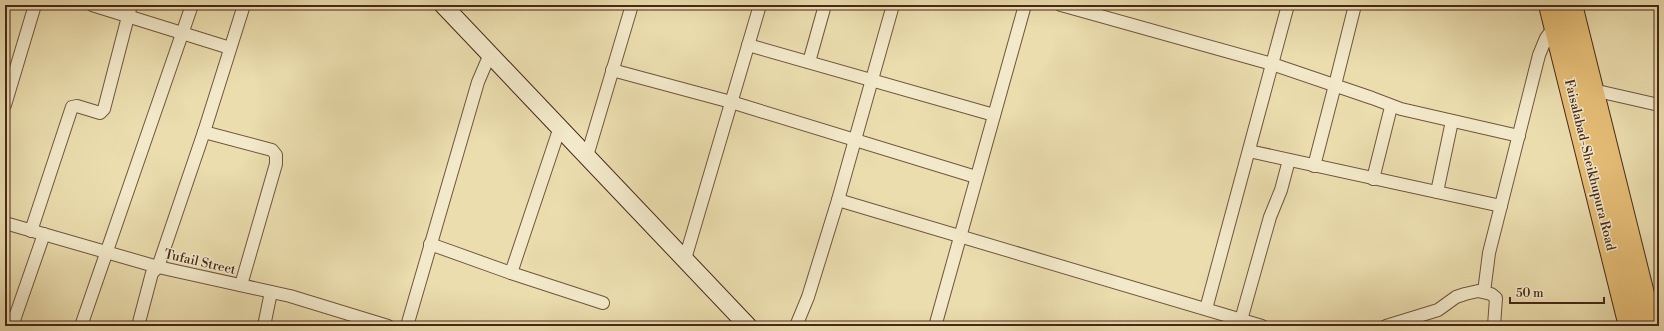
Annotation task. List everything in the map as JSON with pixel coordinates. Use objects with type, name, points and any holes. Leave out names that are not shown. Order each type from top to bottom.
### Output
[{"type":"highway","name":"Faisalabad-Sheikhupura Road","points":[[1550,5],[1630,326]]},
{"type":"highway","name":"Faisalabad-Sheikhupura Road","points":[[1571,5],[1652,318]]},
{"type":"main road","points":[[443,5],[748,326]]},
{"type":"street","points":[[5,105],[35,5]]},
{"type":"street","points":[[92,5],[129,10],[183,33],[230,48]]},
{"type":"street","points":[[81,326],[108,252],[192,5]]},
{"type":"street","points":[[138,326],[152,273],[158,266],[204,132],[244,5]]},
{"type":"street","points":[[587,156],[632,5]]},
{"type":"street","points":[[685,259],[760,5]]},
{"type":"street","points":[[809,62],[825,5]]},
{"type":"street","points":[[796,326],[808,297],[838,200],[893,5]]},
{"type":"street","points":[[937,326],[936,323],[976,177],[1025,5]]},
{"type":"street","points":[[1061,5],[1272,64],[1372,98],[1391,107],[1519,136]]},
{"type":"street","points":[[1206,309],[1288,5]]},
{"type":"street","points":[[1314,166],[1354,5]]},
{"type":"street","points":[[31,231],[72,107],[77,106],[100,113],[104,109],[129,10]]},
{"type":"street","points":[[1484,292],[1489,253],[1539,55],[1546,38],[1555,26]]},
{"type":"street","points":[[748,45],[994,116]]},
{"type":"street","points":[[407,326],[478,82],[490,54]]},
{"type":"street","points":[[612,70],[731,102],[976,177]]},
{"type":"street","points":[[1593,90],[1659,105]]},
{"type":"street","points":[[1373,179],[1391,107]]},
{"type":"street","points":[[1437,192],[1452,121]]},
{"type":"street","points":[[511,273],[560,127]]},
{"type":"street","points":[[204,132],[272,150],[276,155],[276,164],[241,285]]},
{"type":"street","points":[[1249,151],[1501,206]]},
{"type":"street","points":[[1241,320],[1270,217],[1281,190],[1289,160]]},
{"type":"street","points":[[838,200],[1262,326]]},
{"type":"street","name":"Tufail Street","points":[[5,223],[158,266],[290,296],[388,326]]},
{"type":"street","points":[[12,326],[44,234]]},
{"type":"street","points":[[430,244],[602,303]]},
{"type":"street","points":[[1386,326],[1438,310],[1456,297],[1478,291],[1491,294],[1496,298],[1494,326]]},
{"type":"street","points":[[264,326],[271,292]]}]
